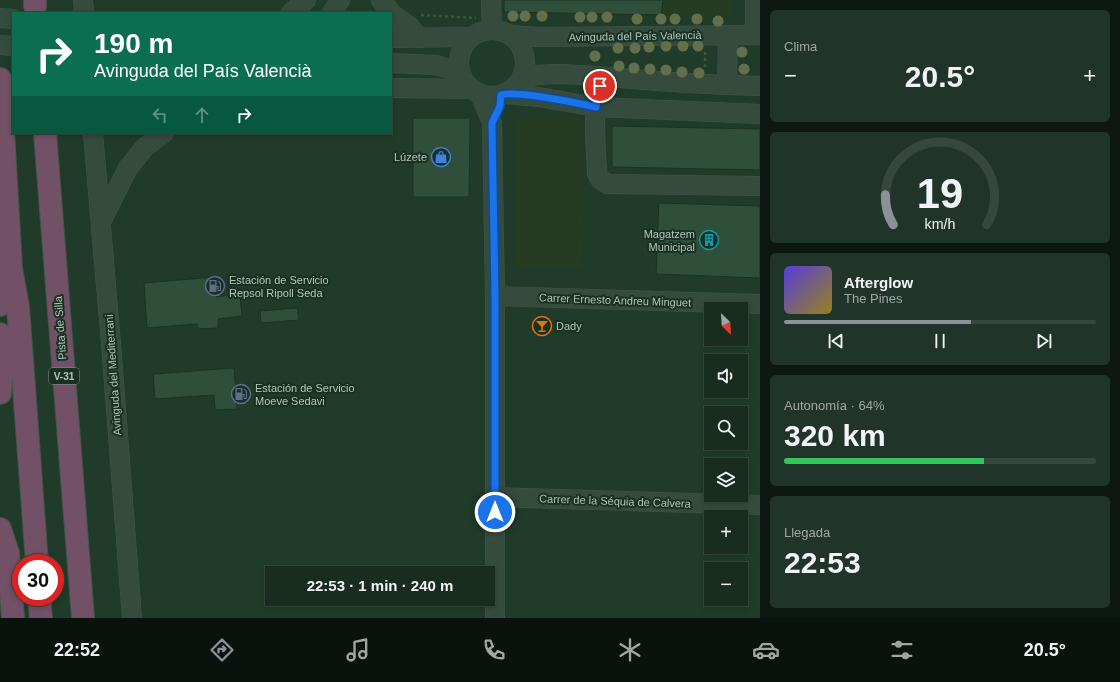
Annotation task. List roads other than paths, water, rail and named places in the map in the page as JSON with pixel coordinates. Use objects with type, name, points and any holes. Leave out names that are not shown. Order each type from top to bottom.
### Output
[{"type":"highway","points":[[0,79],[11,268],[18,307],[36,554]]},
{"type":"highway","name":"Pista de Silla","points":[[45,134],[83,618]]},
{"type":"highway","points":[[0,305],[11,268]]},
{"type":"highway","points":[[0,334],[2,368],[0,392]]},
{"type":"highway","points":[[0,529],[8,553],[13,618]]},
{"type":"highway","points":[[40,606],[41,618]]},
{"type":"street","points":[[83,0],[84,12]]},
{"type":"street","points":[[292,12],[306,0]]},
{"type":"street","points":[[333,12],[340,0]]},
{"type":"street","points":[[381,0],[390,12]]},
{"type":"street","points":[[491,0],[492,30]]},
{"type":"street","points":[[755,0],[758,35]]},
{"type":"street","points":[[392,14],[409,26],[419,38]]},
{"type":"street","points":[[0,18],[12,19]]},
{"type":"street","points":[[392,38],[471,37],[481,32],[492,30],[501,31],[510,35],[519,43],[524,54],[525,66],[522,78],[515,87],[503,94],[500,106],[492,123],[495,296],[495,618]]},
{"type":"street","name":"Avinguda del País Valencià","points":[[510,35],[539,37],[758,35]]},
{"type":"street","points":[[727,85],[728,35]]},
{"type":"street","points":[[471,37],[460,52],[459,72],[464,81],[475,91],[492,123]]},
{"type":"street","points":[[0,45],[12,46]]},
{"type":"street","points":[[392,63],[436,65],[459,72]]},
{"type":"street","points":[[522,78],[546,74],[760,86]]},
{"type":"street","points":[[605,77],[598,95],[596,107],[597,173],[603,182],[760,186]]},
{"type":"street","points":[[392,88],[475,91],[490,96],[503,94],[539,97],[596,107],[760,114]]},
{"type":"street","name":"Avinguda del Mediterrani","points":[[94,134],[100,223],[112,344],[132,618]]},
{"type":"street","points":[[100,223],[128,168],[145,147],[163,134]]},
{"type":"street","name":"Carrer Ernesto Andreu Minguet","points":[[495,296],[760,304]]},
{"type":"street","name":"Carrer de la Séquia de Calvera","points":[[495,497],[760,505]]},
{"type":"place","name":"Lúzete","points":[[441,157]]},
{"type":"place","name":"Magatzem Municipal","points":[[709,240]]},
{"type":"place","name":"Estación de Servicio Repsol Ripoll Seda","points":[[215,286]]},
{"type":"place","name":"Dady","points":[[542,326]]},
{"type":"place","name":"Estación de Servicio Moeve Sedavi","points":[[241,394]]}]
